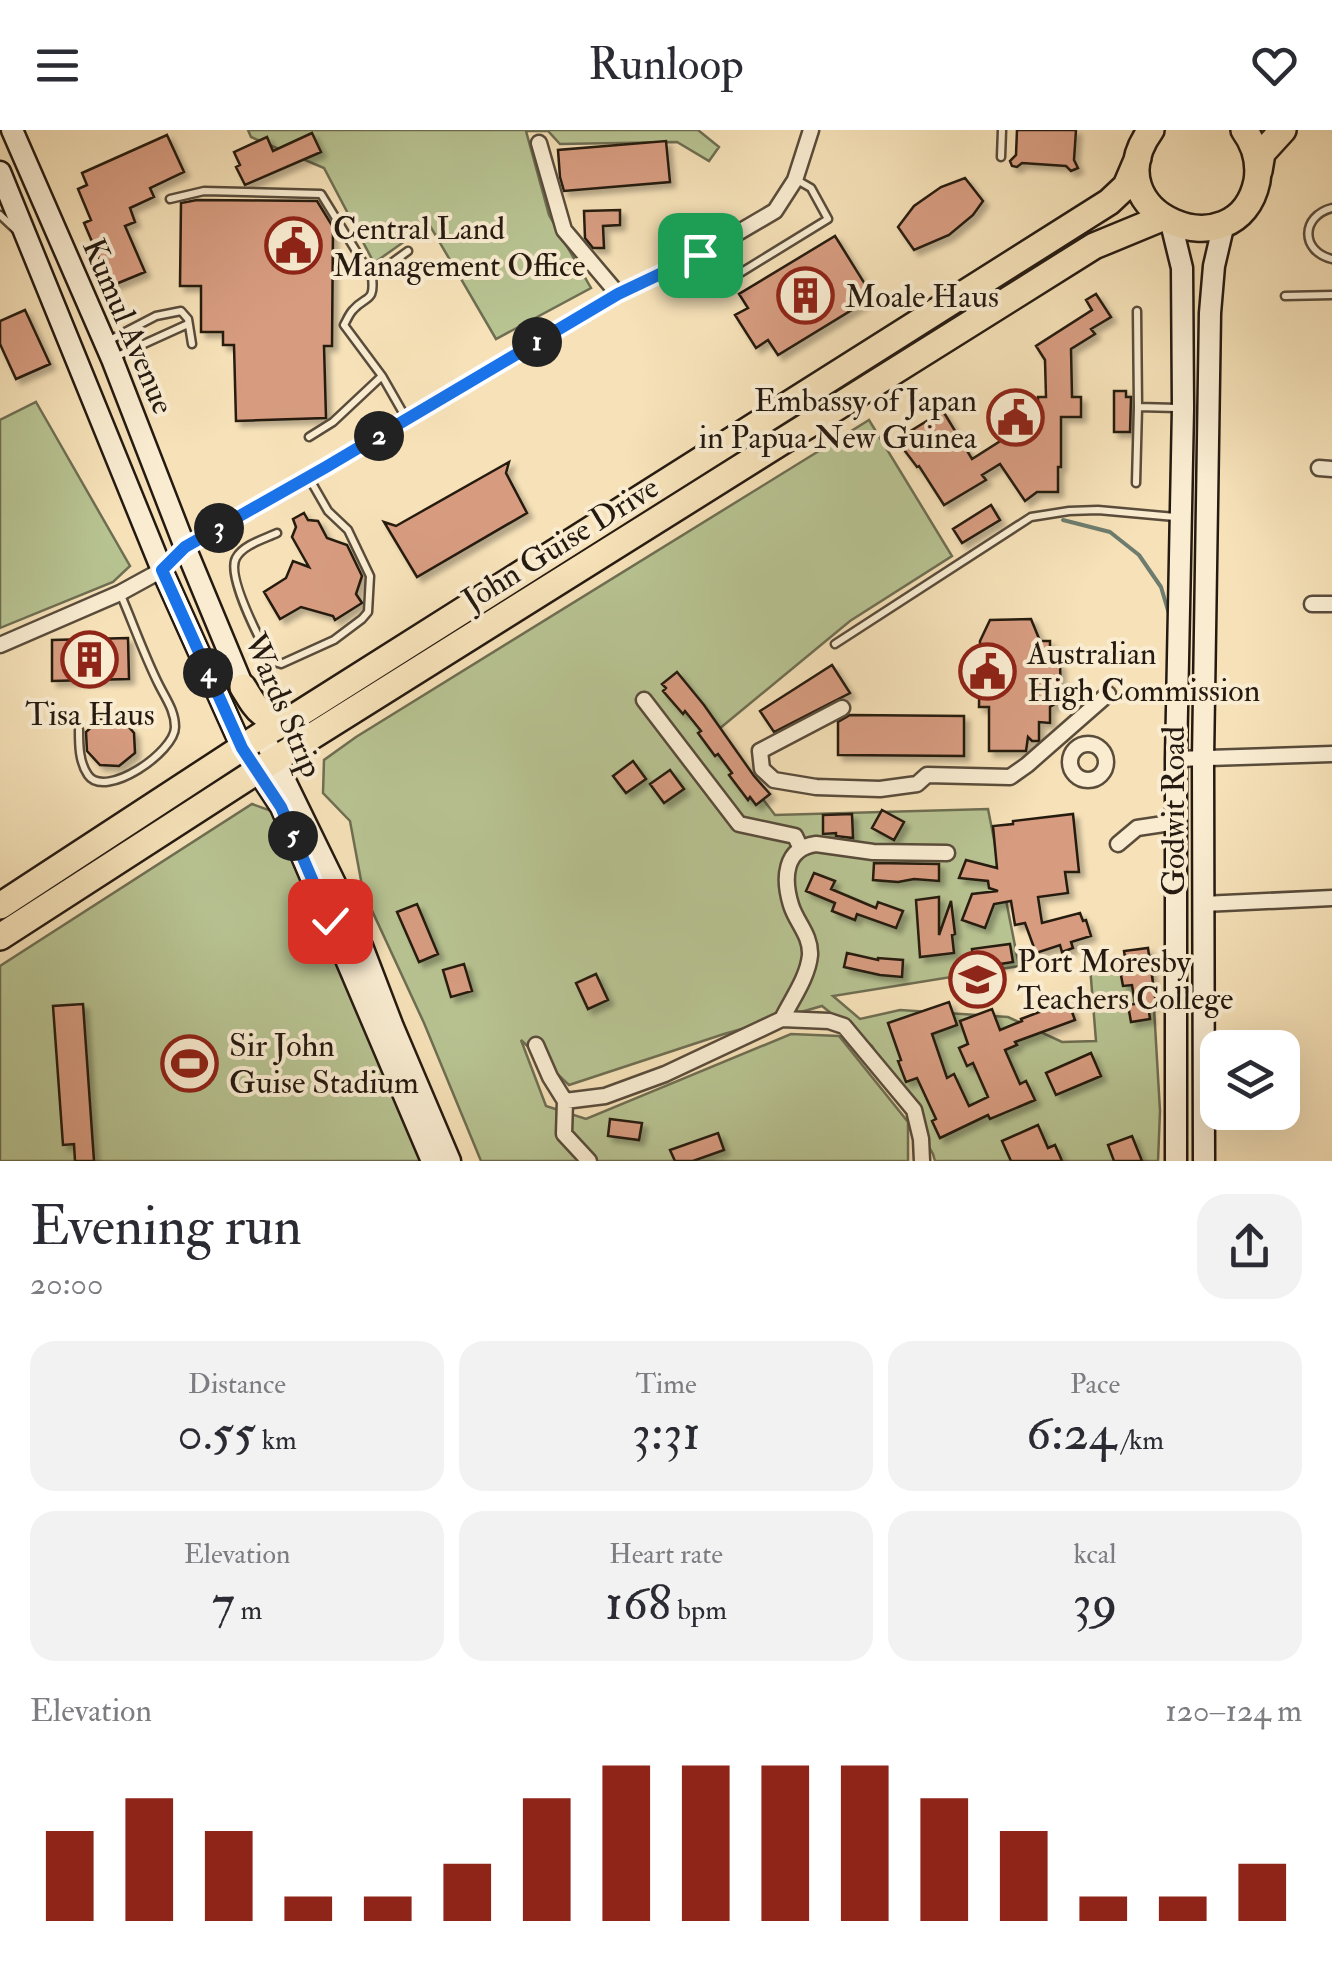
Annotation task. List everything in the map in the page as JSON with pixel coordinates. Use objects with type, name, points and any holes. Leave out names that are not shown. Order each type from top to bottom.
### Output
[{"type":"highway","name":"John Guise Drive","points":[[0,906],[252,741],[1109,202],[1126,186],[1151,130]]},
{"type":"highway","points":[[1244,130],[1256,154],[1256,186]]},
{"type":"highway","points":[[1138,158],[1141,192],[1150,206],[1166,220],[1193,229],[1209,228],[1224,223],[1244,208],[1256,186],[1262,153],[1284,130]]},
{"type":"highway","name":"John Guise Drive","points":[[0,937],[266,765],[1094,246],[1166,220]]},
{"type":"highway","points":[[243,687],[266,718],[288,721]]},
{"type":"street","name":"Kumul Avenue","points":[[12,130],[109,351],[185,547]]},
{"type":"street","points":[[0,645],[162,570],[185,547],[618,294],[700,255],[776,211],[796,180],[811,130]]},
{"type":"street","points":[[539,143],[564,230],[618,294]]},
{"type":"street","name":"Kumul Avenue","points":[[0,172],[162,570]]},
{"type":"street","name":"Godwit Road","points":[[1166,220],[1182,268],[1184,408],[1176,759],[1176,1161]]},
{"type":"street","name":"Godwit Road","points":[[1204,1161],[1203,759],[1210,313],[1214,266],[1224,223]]},
{"type":"street","name":"Wards Strip","points":[[185,547],[243,687],[252,741]]},
{"type":"street","name":"Wards Strip","points":[[162,570],[252,741],[349,912],[450,1161]]},
{"type":"street","points":[[1312,604],[1332,604]]},
{"type":"street","points":[[842,708],[760,752],[762,769],[774,780],[832,788],[880,789],[917,784],[927,775],[1010,777],[1108,694]]},
{"type":"street","points":[[644,700],[739,824],[795,836],[801,849]]},
{"type":"street","points":[[1064,733],[1078,746]]},
{"type":"street","points":[[1078,746],[1098,747],[1104,754],[1106,765],[1100,776],[1090,780],[1078,778],[1070,769],[1070,758],[1078,746]]},
{"type":"street","points":[[1176,759],[1332,754]]},
{"type":"street","name":"Wards Strip","points":[[266,765],[432,1161]]},
{"type":"street","points":[[1056,776],[1070,769]]},
{"type":"street","points":[[1118,844],[1137,828],[1176,822]]},
{"type":"street","points":[[782,1019],[810,956],[808,938],[791,907],[786,871],[790,860],[807,845],[816,844],[873,852],[946,853]]},
{"type":"street","points":[[1203,904],[1332,898]]},
{"type":"street","points":[[566,1102],[605,1096],[666,1074],[782,1019],[814,1019],[844,1026],[902,1092],[914,1110],[922,1161]]},
{"type":"street","points":[[536,1045],[566,1102],[564,1134],[589,1161]]},
{"type":"lane","points":[[1001,157],[1002,130]]},
{"type":"lane","points":[[700,255],[720,286],[828,219],[812,188],[796,180]]},
{"type":"lane","points":[[170,199],[204,191],[321,194],[372,277],[374,291],[370,298],[354,307],[344,324],[407,419]]},
{"type":"lane","points":[[1332,208],[1322,210],[1308,230],[1316,252],[1332,259]]},
{"type":"lane","points":[[0,215],[27,240]]},
{"type":"lane","points":[[372,277],[408,251]]},
{"type":"lane","points":[[1285,296],[1332,295]]},
{"type":"lane","points":[[109,351],[156,316],[181,311],[188,319],[192,344]]},
{"type":"lane","points":[[1136,484],[1137,311]]},
{"type":"lane","points":[[109,351],[188,324]]},
{"type":"lane","points":[[310,437],[333,422],[382,376]]},
{"type":"lane","points":[[1138,406],[1184,408]]},
{"type":"lane","points":[[276,533],[242,550],[233,561],[234,575],[260,642],[271,661],[281,664],[334,640],[368,612],[370,576],[348,530],[328,510],[309,477]]},
{"type":"lane","points":[[834,644],[1030,517],[1098,510],[1182,518]]},
{"type":"lane","points":[[78,730],[85,770],[89,777],[103,784],[117,781],[160,754],[174,737],[172,708],[120,592]]},
{"type":"green space","points":[[248,130],[698,130],[719,147],[709,161],[677,142],[560,144],[548,131],[526,131],[549,215],[591,288],[496,339],[429,224],[374,263],[324,168],[251,137]]},
{"type":"green space","points":[[36,402],[130,566],[113,582],[0,628],[0,420]]},
{"type":"green space","points":[[869,420],[952,556],[850,621],[713,734],[775,815],[988,809],[1019,966],[833,996],[860,1019],[900,1010],[1008,1017],[1062,1042],[1096,1041],[1090,966],[1151,956],[1160,1111],[1158,1161],[935,1161],[872,1046],[822,1006],[569,1085],[521,1040],[546,1106],[586,1119],[791,1034],[839,1036],[908,1122],[908,1161],[481,1161],[424,1023],[363,891],[350,821],[323,793],[324,760]]},
{"type":"green space","name":"Sir John Guise Stadium","points":[[252,804],[277,813],[421,1161],[0,1161],[0,966]]},
{"type":"building","points":[[1017,130],[1076,130],[1074,160],[1078,168],[1071,171],[1066,166],[1022,163],[1012,166]]},
{"type":"building","points":[[312,133],[321,152],[245,185],[234,152],[267,137],[273,151]]},
{"type":"building","points":[[167,135],[184,172],[150,188],[154,197],[130,208],[135,222],[125,226],[145,272],[111,286],[84,223],[91,220],[78,189],[87,185],[82,173]]},
{"type":"building","points":[[666,141],[670,182],[564,191],[558,150]]},
{"type":"building","points":[[965,178],[983,201],[949,235],[914,250],[898,227],[914,206],[941,187]]},
{"type":"building","points":[[317,201],[333,227],[332,346],[324,346],[326,418],[236,421],[234,345],[223,345],[223,332],[201,332],[201,286],[180,286],[181,203]]},
{"type":"building","points":[[620,210],[620,225],[603,226],[604,248],[593,248],[585,238],[584,211]]},
{"type":"building","name":"Moale Haus","points":[[835,236],[873,297],[778,355],[768,340],[756,348],[735,315],[748,308],[739,294]]},
{"type":"building","points":[[1096,294],[1111,317],[1091,329],[1095,334],[1071,349],[1072,397],[1081,397],[1081,417],[1061,417],[1058,492],[1037,492],[1025,501],[1000,464],[982,475],[986,480],[944,505],[899,443],[911,436],[909,432],[943,411],[972,459],[1038,417],[1038,397],[1046,397],[1045,360],[1036,346],[1092,310],[1086,300]]},
{"type":"building","points":[[25,310],[50,364],[16,379],[0,344],[0,321]]},
{"type":"building","points":[[1114,391],[1126,391],[1126,397],[1131,397],[1130,432],[1114,432]]},
{"type":"building","points":[[509,462],[506,473],[527,513],[417,577],[384,522],[396,526]]},
{"type":"building","points":[[991,505],[1000,520],[962,543],[953,529]]},
{"type":"building","points":[[304,513],[308,520],[318,521],[327,538],[347,545],[362,576],[356,594],[362,603],[335,620],[333,616],[301,607],[280,619],[264,592],[286,578],[293,561],[309,567],[292,537],[296,527],[293,519]]},
{"type":"building","points":[[1031,619],[1040,641],[1050,641],[1050,662],[1060,664],[1061,700],[1050,707],[1050,723],[1039,722],[1039,741],[1028,737],[1026,751],[989,751],[989,707],[979,707],[980,641],[990,620]]},
{"type":"building","name":"Tisa Haus","points":[[128,638],[129,679],[52,681],[52,640]]},
{"type":"building","points":[[832,665],[850,693],[774,732],[760,711]]},
{"type":"building","points":[[677,672],[770,794],[756,805],[729,775],[732,773],[718,754],[715,756],[685,711],[683,714],[663,691],[666,688],[662,684]]},
{"type":"building","points":[[850,715],[964,716],[964,756],[838,755],[838,722]]},
{"type":"building","points":[[121,718],[134,733],[135,753],[119,766],[100,765],[87,751],[86,732],[100,719]]},
{"type":"building","points":[[633,761],[646,779],[626,793],[613,776]]},
{"type":"building","points":[[670,770],[684,789],[664,803],[650,784]]},
{"type":"building","points":[[882,810],[904,822],[894,840],[872,828]]},
{"type":"building","points":[[852,814],[853,838],[823,834],[823,815]]},
{"type":"building","points":[[1073,814],[1079,872],[1065,872],[1068,893],[1038,897],[1042,923],[1080,913],[1091,936],[1071,942],[1073,948],[1062,952],[1060,945],[1036,953],[1025,923],[1015,925],[1011,901],[994,904],[985,928],[962,920],[972,894],[998,891],[989,888],[988,881],[959,878],[966,860],[997,868],[993,826]]},
{"type":"building","points":[[874,863],[939,864],[939,881],[873,880]]},
{"type":"building","points":[[814,873],[835,881],[831,889],[876,908],[878,902],[903,911],[896,928],[857,914],[855,920],[832,911],[835,903],[806,891]]},
{"type":"building","points":[[939,897],[939,935],[951,901],[954,953],[920,957],[916,900]]},
{"type":"building","points":[[417,904],[438,954],[419,962],[397,912]]},
{"type":"building","points":[[1010,944],[1013,962],[974,968],[972,949]]},
{"type":"building","points":[[1148,948],[1156,1004],[1148,1005],[1150,1019],[1131,1022],[1128,1005],[1135,1004],[1132,985],[1123,986],[1120,970],[1127,969],[1124,951]]},
{"type":"building","points":[[847,953],[878,960],[903,960],[902,977],[844,967]]},
{"type":"building","points":[[464,964],[472,991],[451,997],[443,970]]},
{"type":"building","points":[[596,974],[608,1000],[588,1009],[576,983]]},
{"type":"building","points":[[1068,1001],[1075,1020],[1015,1042],[1017,1045],[1005,1050],[1020,1084],[1026,1081],[1035,1100],[990,1119],[988,1115],[940,1138],[932,1121],[936,1119],[917,1078],[906,1082],[888,1023],[949,1002],[957,1025],[932,1034],[947,1078],[954,1074],[969,1106],[988,1097],[973,1063],[967,1066],[959,1048],[968,1044],[960,1021],[992,1009],[1000,1030]]},
{"type":"building","points":[[83,1004],[94,1161],[75,1161],[74,1144],[63,1145],[53,1006]]},
{"type":"building","points":[[1091,1053],[1101,1076],[1056,1095],[1046,1073]]},
{"type":"building","points":[[610,1119],[642,1123],[639,1140],[608,1136]]},
{"type":"building","points":[[1038,1125],[1048,1148],[1055,1145],[1062,1161],[1011,1161],[1002,1141]]},
{"type":"building","points":[[718,1133],[724,1150],[693,1161],[675,1161],[670,1150]]},
{"type":"building","points":[[1132,1136],[1142,1161],[1114,1161],[1108,1145]]},
{"type":"waterway","points":[[1063,520],[1110,532],[1139,555],[1161,587],[1170,617]]},
{"type":"place","name":"Central Land Management Office","points":[[294,246]]},
{"type":"place","name":"Moale Haus","points":[[806,296]]},
{"type":"place","name":"Embassy of Japan in Papua New Guinea","points":[[1016,418]]},
{"type":"place","name":"Tisa Haus","points":[[90,660]]},
{"type":"place","name":"Australian High Commission","points":[[988,671]]},
{"type":"place","name":"Port Moresby Teachers College","points":[[978,979]]},
{"type":"place","name":"Sir John Guise Stadium","points":[[190,1063]]},
{"type":"route","points":[[330,921],[281,807],[242,748],[162,570],[185,547],[618,294],[700,255]]}]
